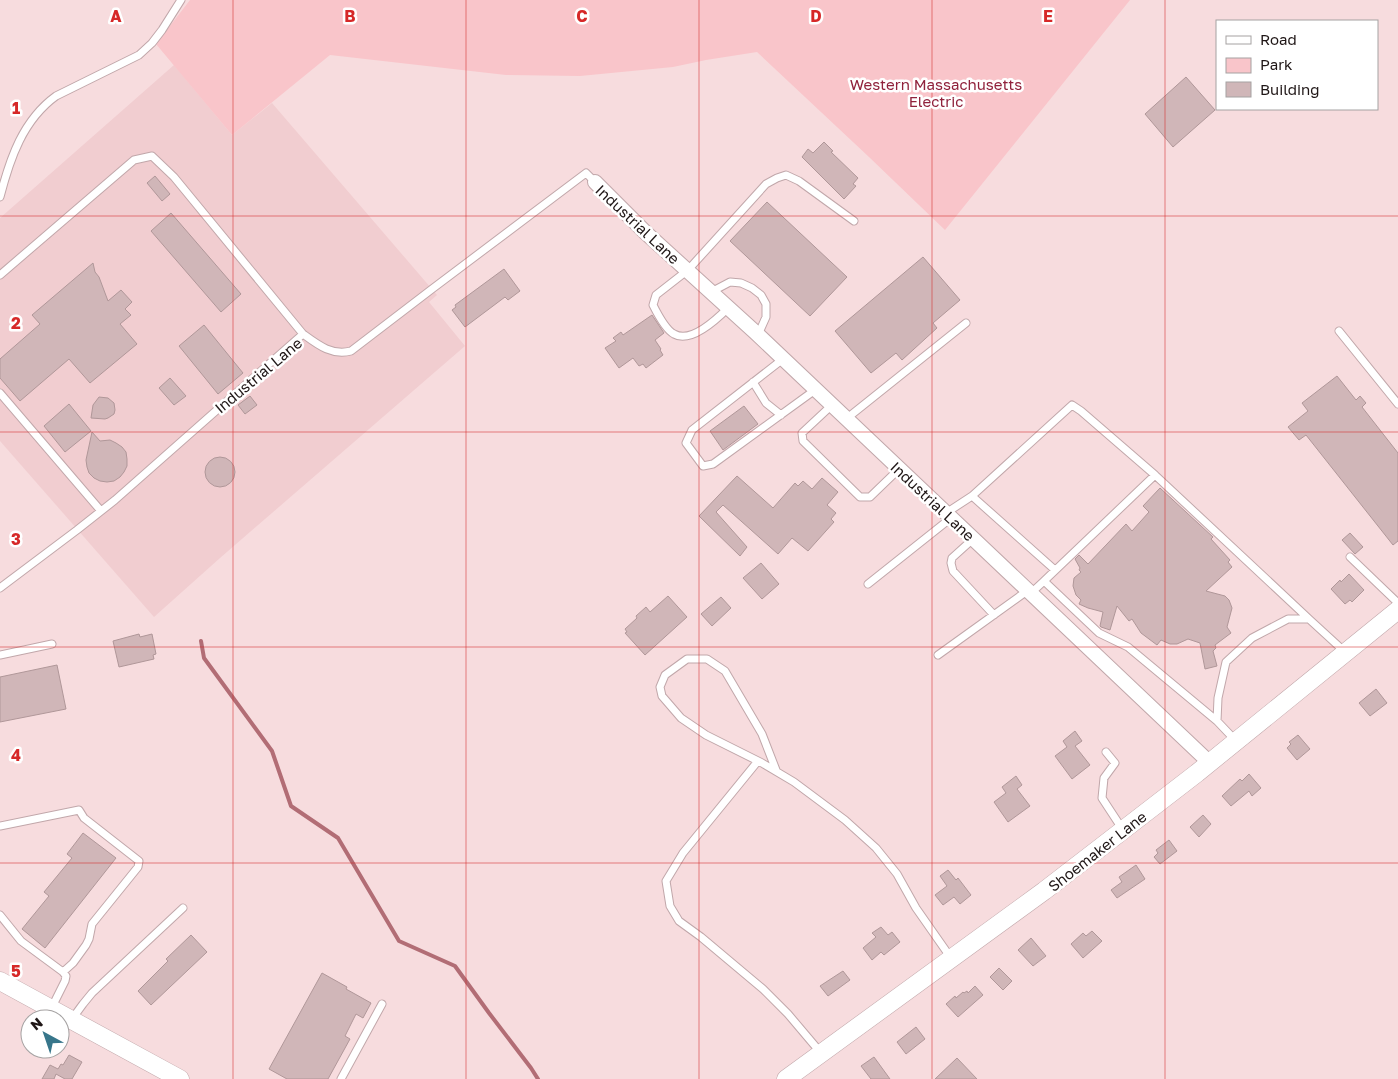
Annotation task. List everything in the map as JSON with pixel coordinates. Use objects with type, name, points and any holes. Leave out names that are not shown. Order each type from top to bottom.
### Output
[{"type":"street","name":"Industrial Lane","points":[[594,182],[1210,763]]},
{"type":"street","name":"Shoemaker Lane","points":[[786,1079],[1044,891],[1123,831],[1398,610]]},
{"type":"street","points":[[0,981],[180,1079]]},
{"type":"lane","points":[[0,196],[15,150],[24,131],[38,112],[56,96],[139,54],[152,43],[181,0]]},
{"type":"lane","points":[[0,275],[134,160],[152,156],[174,177],[303,334]]},
{"type":"lane","name":"Industrial Lane","points":[[0,588],[101,511],[303,334],[324,348],[335,352],[344,353],[351,351],[586,174],[594,182]]},
{"type":"lane","points":[[728,308],[714,321],[700,330],[685,336],[674,334],[659,317],[653,305],[656,295],[688,270],[766,184],[786,175],[799,181],[854,221]]},
{"type":"lane","points":[[711,292],[730,282],[741,283],[761,295],[766,304],[766,317],[758,335]]},
{"type":"lane","points":[[846,419],[966,323]]},
{"type":"lane","points":[[1339,330],[1398,404]]},
{"type":"lane","points":[[782,358],[692,430],[686,443],[703,466],[712,464],[815,390]]},
{"type":"lane","points":[[753,382],[766,403],[781,414]]},
{"type":"lane","points":[[0,393],[101,511]]},
{"type":"lane","points":[[832,405],[802,433],[802,441],[860,497],[870,497],[899,469]]},
{"type":"lane","points":[[868,584],[972,496],[1072,406],[1081,411],[1155,475],[1346,653]]},
{"type":"lane","points":[[938,655],[994,614],[1044,581],[1155,475]]},
{"type":"lane","points":[[972,496],[1055,570]]},
{"type":"lane","points":[[973,539],[952,558],[953,571],[994,614]]},
{"type":"lane","points":[[1350,557],[1398,603]]},
{"type":"lane","points":[[1044,581],[1099,633],[1128,647],[1217,721],[1236,742]]},
{"type":"lane","points":[[1217,721],[1218,698],[1226,662],[1252,638],[1288,619],[1309,618]]},
{"type":"lane","points":[[0,655],[52,644]]},
{"type":"lane","points":[[776,770],[762,734],[725,671],[707,659],[687,659],[665,675],[660,687],[662,696],[681,718],[706,735],[776,770],[811,794],[861,834],[882,855],[897,874],[916,908],[951,959]]},
{"type":"lane","points":[[1106,752],[1115,763],[1104,778],[1102,798],[1123,831]]},
{"type":"lane","points":[[758,761],[683,853],[666,881],[670,906],[679,921],[741,969],[763,989],[788,1014],[821,1053]]},
{"type":"lane","points":[[0,826],[79,810],[84,818],[139,861],[138,867],[92,924],[90,939],[86,945],[73,963],[63,972]]},
{"type":"lane","points":[[72,1020],[92,993],[184,908]]},
{"type":"lane","points":[[0,915],[21,941],[66,976],[52,1008]]},
{"type":"lane","points":[[341,1079],[382,1004]]},
{"type":"shaded area","points":[[174,65],[232,135],[272,103],[437,295],[429,302],[465,346],[154,617],[0,441],[0,218]]},
{"type":"green space","name":"Western Massachusetts Electric","points":[[190,0],[1130,0],[945,230],[757,52],[673,67],[580,76],[506,75],[330,55],[232,135],[156,44]]},
{"type":"building","points":[[1186,77],[1215,110],[1173,147],[1145,114]]},
{"type":"building","points":[[824,142],[833,151],[831,152],[858,178],[853,184],[856,186],[844,199],[802,157],[808,149],[813,153]]},
{"type":"building","points":[[155,176],[170,194],[162,201],[147,183]]},
{"type":"building","points":[[767,202],[847,277],[810,316],[730,241]]},
{"type":"building","points":[[171,213],[241,294],[221,312],[151,231]]},
{"type":"building","points":[[923,257],[960,300],[933,323],[937,328],[902,360],[896,353],[871,373],[835,331]]},
{"type":"building","points":[[93,263],[108,301],[121,290],[132,302],[125,309],[131,315],[120,324],[137,344],[90,383],[69,359],[20,401],[0,378],[0,359],[40,324],[32,315]]},
{"type":"building","points":[[504,269],[520,291],[508,300],[505,297],[465,327],[452,310],[456,307],[455,305]]},
{"type":"building","points":[[652,315],[664,333],[655,340],[663,355],[646,368],[643,364],[639,366],[633,358],[619,368],[605,348],[616,341],[613,338],[621,332],[623,335]]},
{"type":"building","points":[[204,325],[243,373],[218,394],[179,346]]},
{"type":"building","points":[[1337,376],[1356,400],[1360,396],[1366,403],[1362,407],[1398,453],[1398,541],[1393,545],[1306,435],[1299,440],[1288,427],[1308,411],[1302,403]]},
{"type":"building","points":[[170,378],[186,396],[174,405],[159,388]]},
{"type":"building","points":[[250,396],[257,405],[245,414],[238,405]]},
{"type":"building","points":[[99,397],[108,398],[114,403],[114,414],[108,418],[91,418],[93,405]]},
{"type":"building","points":[[69,404],[91,431],[65,452],[44,426]]},
{"type":"building","points":[[744,406],[758,424],[723,450],[710,431]]},
{"type":"building","points":[[92,432],[100,441],[110,440],[122,447],[126,452],[127,466],[120,477],[114,481],[100,481],[89,473],[86,460]]},
{"type":"building","points":[[220,457],[226,458],[234,466],[234,478],[226,486],[220,487],[214,486],[206,478],[205,472],[206,466],[214,458]]},
{"type":"building","points":[[737,476],[773,508],[795,483],[798,486],[803,481],[812,489],[822,478],[838,492],[827,505],[836,513],[831,519],[834,522],[808,551],[792,538],[778,554],[723,505],[716,512],[747,547],[740,556],[699,516]]},
{"type":"building","points":[[1160,488],[1213,537],[1211,539],[1230,560],[1228,562],[1232,567],[1206,591],[1225,596],[1232,608],[1227,627],[1231,633],[1215,645],[1216,648],[1213,651],[1217,666],[1205,669],[1200,643],[1188,639],[1177,644],[1170,644],[1161,640],[1157,645],[1141,633],[1132,619],[1129,621],[1117,606],[1110,630],[1101,627],[1103,612],[1079,604],[1081,600],[1076,595],[1073,586],[1074,578],[1081,572],[1075,559],[1079,555],[1088,564],[1126,524],[1132,531],[1149,512],[1143,506]]},
{"type":"building","points":[[1350,533],[1363,547],[1355,554],[1342,540]]},
{"type":"building","points":[[761,563],[779,584],[762,599],[743,578]]},
{"type":"building","points":[[1349,574],[1364,590],[1352,602],[1350,600],[1345,604],[1331,589]]},
{"type":"building","points":[[668,596],[687,617],[645,655],[625,633],[627,632],[625,629],[646,607],[650,612]]},
{"type":"building","points":[[721,597],[731,608],[712,626],[701,614]]},
{"type":"building","points":[[139,634],[140,637],[152,634],[156,654],[153,655],[154,659],[119,667],[113,641]]},
{"type":"building","points":[[57,665],[66,709],[0,722],[0,677]]},
{"type":"building","points":[[1376,689],[1387,703],[1370,716],[1359,703]]},
{"type":"building","points":[[1075,731],[1082,741],[1075,746],[1090,765],[1072,779],[1055,756],[1067,747],[1063,741]]},
{"type":"building","points":[[1298,735],[1310,749],[1297,760],[1287,748],[1291,744],[1289,742]]},
{"type":"building","points":[[1249,774],[1261,788],[1252,796],[1249,791],[1231,806],[1222,796],[1240,779],[1242,781]]},
{"type":"building","points":[[1016,776],[1022,785],[1017,789],[1030,806],[1008,822],[994,802],[1006,793],[1002,787]]},
{"type":"building","points":[[1203,815],[1211,824],[1199,837],[1190,827]]},
{"type":"building","points":[[83,833],[116,858],[45,948],[22,929],[49,896],[44,892],[72,858],[67,854]]},
{"type":"building","points":[[1169,840],[1177,851],[1160,864],[1154,857],[1158,853],[1156,850]]},
{"type":"building","points":[[1136,865],[1145,879],[1117,898],[1111,890],[1122,882],[1119,877]]},
{"type":"building","points":[[948,870],[956,880],[958,878],[971,895],[960,904],[954,897],[943,905],[935,895],[947,886],[940,876]]},
{"type":"building","points":[[881,927],[888,935],[892,932],[900,942],[884,955],[881,952],[872,960],[863,948],[876,937],[872,933]]},
{"type":"building","points":[[1092,931],[1102,941],[1083,958],[1071,944],[1083,933],[1086,936]]},
{"type":"building","points":[[191,935],[207,952],[151,1005],[138,991],[168,961],[166,959]]},
{"type":"building","points":[[1031,938],[1046,956],[1033,966],[1018,950]]},
{"type":"building","points":[[999,968],[1012,981],[1003,990],[990,977]]},
{"type":"building","points":[[843,971],[850,980],[828,996],[820,986]]},
{"type":"building","points":[[322,973],[371,1003],[363,1018],[356,1014],[345,1036],[350,1039],[328,1079],[287,1079],[269,1069]]},
{"type":"building","points":[[975,986],[983,995],[958,1017],[946,1004],[963,992],[967,991],[968,993]]},
{"type":"building","points":[[916,1027],[925,1039],[906,1054],[897,1042]]},
{"type":"building","points":[[70,1056],[82,1062],[72,1079],[65,1079],[56,1074],[54,1079],[42,1079],[50,1065],[58,1069],[61,1064],[63,1065],[67,1059],[70,1059]]},
{"type":"building","points":[[874,1057],[890,1079],[871,1079],[861,1066]]},
{"type":"building","points":[[957,1058],[977,1079],[935,1079]]},
{"type":"waterway","points":[[201,641],[204,658],[272,751],[291,806],[338,838],[399,941],[455,966],[538,1079]]}]
